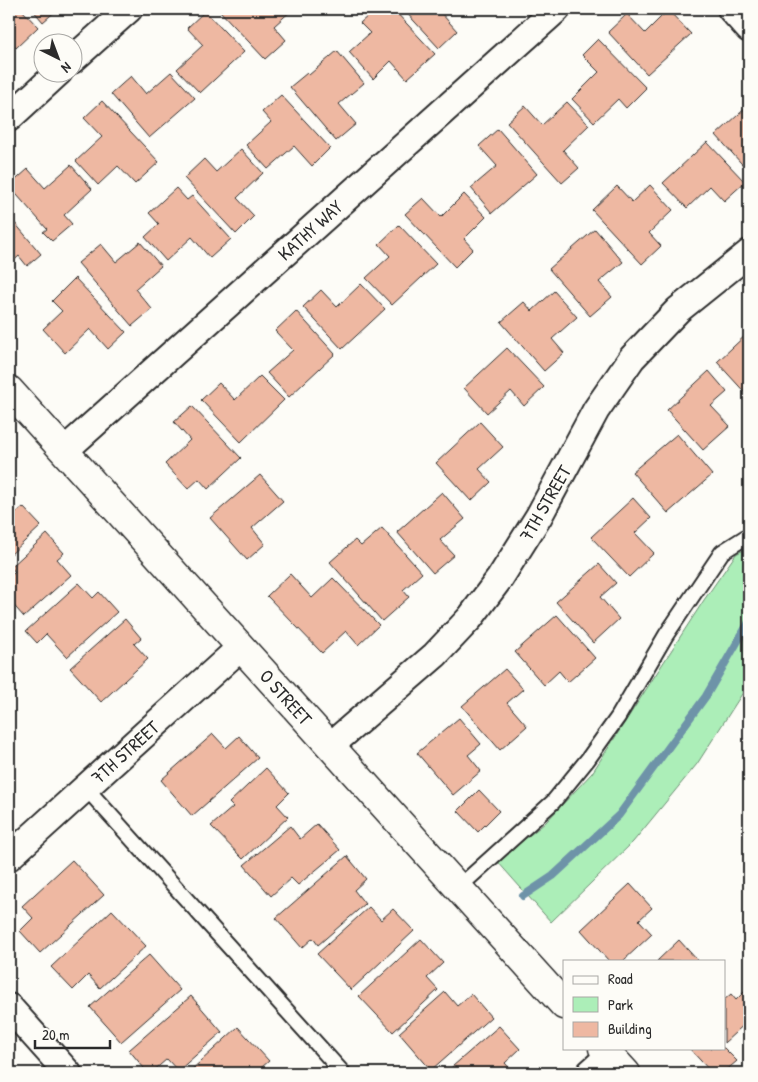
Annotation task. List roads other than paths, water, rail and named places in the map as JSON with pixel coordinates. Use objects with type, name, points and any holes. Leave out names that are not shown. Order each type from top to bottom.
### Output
[{"type":"street","points":[[82,51],[130,9]]},
{"type":"street","name":"KATHY WAY","points":[[64,451],[557,9]]},
{"type":"street","points":[[731,9],[749,29]]},
{"type":"street","points":[[9,118],[48,82]]},
{"type":"street","name":"7TH STREET","points":[[330,746],[435,655],[470,618],[500,578],[539,516],[596,410],[632,358],[678,310],[749,253]]},
{"type":"street","name":"O STREET","points":[[9,390],[563,1004]]},
{"type":"street","name":"7TH STREET","points":[[9,857],[241,647]]},
{"type":"street","points":[[9,1007],[68,1073]]},
{"type":"street","points":[[590,1073],[613,1059]]},
{"type":"lane","points":[[458,888],[552,802],[576,774],[618,717],[666,635],[722,552],[749,534]]},
{"type":"lane","points":[[85,788],[343,1073]]},
{"type":"waterway","points":[[523,896],[553,876],[619,815],[706,696],[749,622]]}]
